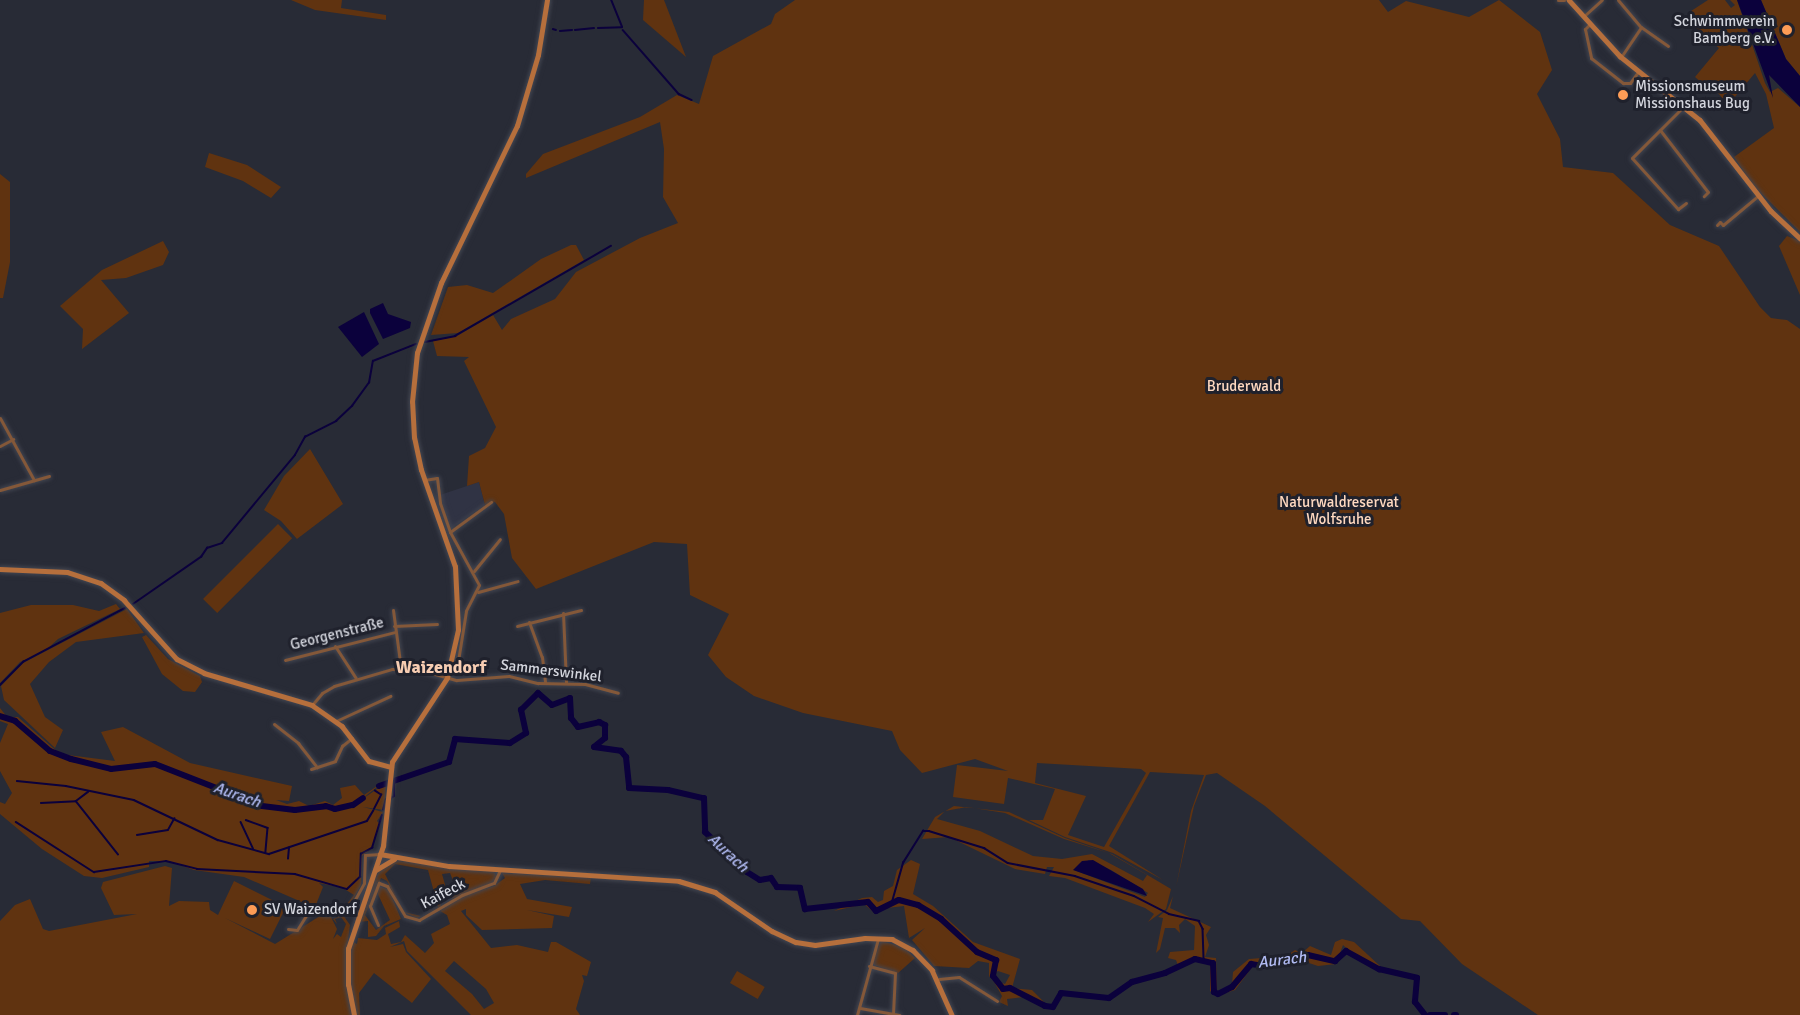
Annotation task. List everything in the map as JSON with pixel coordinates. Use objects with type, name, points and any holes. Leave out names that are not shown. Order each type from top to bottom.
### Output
[{"type":"street","points":[[354,1015],[348,985],[348,949],[380,854],[388,806],[391,767],[447,678],[458,629],[458,584],[424,480],[412,422],[420,340],[441,283],[518,126],[538,55],[548,0]]},
{"type":"street","points":[[1558,0],[1564,0]]},
{"type":"street","points":[[1569,0],[1589,25],[1621,57],[1700,120],[1759,195],[1800,238]]},
{"type":"street","points":[[1582,17],[1602,0]]},
{"type":"street","points":[[1618,0],[1641,27],[1668,46]]},
{"type":"street","points":[[1589,25],[1585,28],[1588,52],[1611,75],[1630,83],[1638,72]]},
{"type":"street","points":[[1621,57],[1641,27]]},
{"type":"street","points":[[1685,106],[1632,158],[1678,209],[1686,203]]},
{"type":"street","points":[[1660,130],[1707,192],[1704,196]]},
{"type":"street","points":[[1717,225],[1720,222],[1723,225],[1759,195]]},
{"type":"street","points":[[0,418],[14,439],[34,480]]},
{"type":"street","points":[[0,446],[14,439]]},
{"type":"street","points":[[0,490],[49,476]]},
{"type":"street","points":[[424,480],[437,478],[440,503],[450,532],[474,571],[478,592]]},
{"type":"street","points":[[450,532],[491,502]]},
{"type":"street","points":[[474,571],[500,539]]},
{"type":"street","points":[[0,569],[67,572],[94,579],[124,600],[159,644],[177,659],[204,672],[312,705],[336,721],[369,760],[391,767]]},
{"type":"street","points":[[450,670],[457,667],[466,611],[478,592],[518,580]]},
{"type":"street","points":[[312,705],[322,693],[356,678],[401,669],[393,610]]},
{"type":"street","points":[[517,626],[581,610]]},
{"type":"street","points":[[563,613],[566,683]]},
{"type":"street","points":[[529,622],[544,663],[545,683]]},
{"type":"street","points":[[394,626],[436,624]]},
{"type":"street","name":"Georgenstraße","points":[[285,660],[395,632]]},
{"type":"street","points":[[335,646],[356,678]]},
{"type":"street","name":"Sammerswinkel","points":[[401,669],[461,680],[501,676],[545,683],[566,683],[618,693]]},
{"type":"street","points":[[336,721],[390,696]]},
{"type":"street","points":[[274,724],[298,743],[317,767]]},
{"type":"street","points":[[311,769],[335,761],[342,746],[352,738]]},
{"type":"street","points":[[288,929],[297,930],[310,909],[328,915],[348,912],[364,883],[365,855],[380,854],[396,859],[679,881],[715,892],[772,931],[796,942],[821,945],[877,937],[906,945],[939,979],[952,1015]]},
{"type":"street","points":[[374,872],[396,859]]},
{"type":"street","name":"Kaifeck","points":[[378,925],[370,906],[380,883],[387,886],[405,916],[418,920],[462,895],[494,883],[500,868]]},
{"type":"street","points":[[857,1015],[877,937]]},
{"type":"street","points":[[869,966],[895,973],[893,1014]]},
{"type":"street","points":[[939,979],[959,977],[997,1000]]},
{"type":"street","points":[[859,1008],[899,1015]]},
{"type":"shaded area","points":[[1737,0],[1761,0],[1786,59],[1800,76],[1800,107],[1769,75],[1773,98]]},
{"type":"shaded area","points":[[383,303],[388,314],[411,322],[410,328],[383,339],[370,309]]},
{"type":"shaded area","points":[[364,312],[379,344],[362,357],[338,327]]},
{"type":"shaded area","points":[[479,482],[485,505],[450,529],[440,495]]},
{"type":"shaded area","points":[[1093,860],[1143,889],[1147,896],[1073,870],[1082,861]]},
{"type":"green space","points":[[291,0],[342,0],[341,8],[386,15],[386,20],[315,10]]},
{"type":"green space","points":[[644,0],[664,0],[686,57],[643,20]]},
{"type":"green space","name":"Bruderwald","points":[[795,0],[1379,0],[1388,12],[1406,1],[1469,17],[1499,0],[1540,32],[1552,70],[1537,94],[1560,139],[1563,167],[1613,173],[1670,225],[1719,246],[1760,307],[1771,318],[1787,320],[1800,329],[1800,1015],[1538,1015],[1462,964],[1420,921],[1401,919],[1265,806],[1217,773],[1206,775],[1194,806],[1176,887],[1191,811],[1204,775],[1150,772],[1109,846],[1163,880],[1113,853],[1065,837],[1029,820],[1043,820],[1055,789],[1008,778],[1004,804],[953,797],[957,765],[1008,771],[975,759],[922,773],[900,750],[892,731],[803,713],[754,696],[726,677],[708,655],[729,614],[690,595],[687,544],[654,542],[536,589],[512,558],[504,514],[495,502],[485,505],[479,482],[467,486],[469,456],[485,448],[496,427],[464,361],[469,357],[437,356],[433,341],[457,336],[493,315],[502,330],[511,319],[555,299],[576,272],[640,238],[678,223],[663,197],[664,149],[660,122],[526,178],[526,174],[543,154],[640,117],[677,95],[699,104],[713,56],[771,24],[775,14]],"holes":[[[1037,763],[1141,769],[1146,773],[1104,847],[1068,835],[1086,796],[1035,783]]]},
{"type":"green space","points":[[1708,0],[1725,0],[1731,8],[1735,5],[1730,0],[1737,0],[1770,92],[1778,88],[1800,107],[1800,232],[1753,185],[1734,157],[1774,128],[1766,94],[1755,73],[1728,105],[1714,88],[1710,90],[1695,77],[1719,48],[1697,31],[1688,13]]},
{"type":"green space","name":"Schwimmverein Bamberg e.V.","points":[[1761,0],[1800,0],[1800,76],[1786,59]]},
{"type":"green space","points":[[209,153],[247,165],[281,187],[271,198],[243,181],[205,167]]},
{"type":"green space","points":[[0,174],[10,182],[10,262],[3,298],[0,298]]},
{"type":"green space","points":[[1787,236],[1800,241],[1800,295],[1779,246]]},
{"type":"green space","points":[[163,241],[169,252],[163,265],[126,278],[101,280],[129,313],[82,349],[83,329],[60,306],[102,270]]},
{"type":"green space","points":[[571,245],[576,245],[584,260],[458,333],[431,335],[448,287],[467,285],[493,293],[541,259]]},
{"type":"green space","points":[[310,449],[343,504],[297,539],[281,521],[264,510],[284,476]]},
{"type":"green space","points":[[278,524],[292,538],[217,613],[203,599]]},
{"type":"green space","points":[[116,604],[120,609],[58,639],[45,651],[20,662],[0,683],[0,613],[31,605],[73,605],[99,611]]},
{"type":"green space","points":[[127,609],[144,633],[76,642],[49,662],[30,684],[45,717],[63,730],[55,748],[4,700],[1,686],[23,663]]},
{"type":"green space","points":[[146,635],[168,659],[200,676],[202,682],[195,692],[183,691],[162,674],[142,637]]},
{"type":"green space","points":[[0,708],[7,717],[18,717],[60,754],[115,761],[101,732],[123,727],[190,763],[292,786],[289,801],[276,800],[287,804],[299,801],[309,806],[325,801],[333,805],[342,798],[340,788],[355,785],[364,795],[386,780],[358,802],[386,783],[384,810],[363,807],[383,812],[377,821],[380,824],[372,848],[362,856],[361,885],[348,909],[327,913],[320,910],[342,910],[354,895],[343,888],[319,883],[323,887],[315,907],[318,909],[244,877],[194,870],[169,861],[149,861],[149,867],[102,878],[84,876],[42,849],[0,814],[0,802],[5,804],[12,793],[0,771],[0,743],[8,724],[0,721]]},
{"type":"green space","points":[[954,806],[966,807],[946,811]]},
{"type":"green space","points":[[976,808],[1009,812],[1065,838],[1112,854],[1171,889],[1166,909],[1148,922],[1154,914],[1145,908],[1065,878],[1049,876],[1054,867],[1047,867],[1045,874],[1015,869],[949,837],[922,839],[935,817],[944,812],[937,819],[980,831],[1033,856],[1062,859],[1092,854],[1143,881],[1147,875],[1109,853],[1064,839],[1005,813]],"holes":[[[1089,860],[1111,870],[1148,893],[1145,897],[1074,870]]]},
{"type":"green space","points":[[911,860],[920,864],[913,894],[933,906],[973,942],[1020,959],[1012,988],[1032,990],[1044,1002],[1042,1006],[1023,997],[1007,999],[1008,1006],[999,1002],[1002,996],[993,980],[1005,984],[1010,975],[998,971],[989,977],[989,963],[978,961],[969,968],[934,966],[912,940],[925,928],[909,938],[904,906],[887,908],[876,914],[864,904],[834,911],[862,898],[872,897],[878,902],[883,900],[884,891],[893,886],[897,870]]},
{"type":"green space","points":[[397,861],[493,870],[497,877],[491,884],[451,899],[457,893],[452,878],[450,873],[442,874],[446,888],[435,888],[441,906],[417,918],[403,912],[387,881],[381,878],[365,915],[376,930],[390,920],[376,890],[379,886],[389,890],[401,919],[384,926],[376,936],[368,937],[368,921],[357,922],[382,866]],"holes":[[[395,864],[428,870],[438,907],[421,916],[404,912],[385,874]]]},
{"type":"green space","points":[[165,866],[172,868],[169,906],[179,901],[209,902],[210,910],[218,915],[234,881],[286,907],[270,939],[225,918],[275,944],[320,916],[331,917],[337,929],[333,939],[337,934],[341,937],[346,924],[341,917],[335,919],[337,924],[333,919],[343,915],[350,925],[348,940],[357,944],[358,938],[377,940],[386,934],[385,928],[399,921],[400,927],[388,934],[391,944],[401,942],[405,935],[425,953],[434,943],[431,934],[450,924],[447,915],[440,911],[464,896],[494,886],[505,878],[502,873],[591,878],[590,884],[545,880],[520,884],[527,899],[572,907],[569,917],[527,910],[554,916],[552,928],[482,930],[466,915],[466,909],[461,911],[491,948],[517,945],[548,952],[551,942],[556,942],[591,962],[587,976],[582,975],[584,981],[576,1009],[580,1015],[471,1015],[407,951],[404,941],[390,947],[403,944],[406,952],[431,979],[412,1003],[374,973],[359,993],[360,1015],[0,1015],[0,921],[15,905],[30,899],[43,929],[49,931],[137,914],[114,915],[101,888],[103,882]],"holes":[[[454,961],[486,989],[494,1003],[484,1009],[472,994],[445,971]]]},
{"type":"green space","points":[[1173,896],[1170,908],[1211,927],[1206,935],[1209,945],[1205,957],[1216,958],[1217,992],[1232,985],[1233,972],[1249,959],[1286,956],[1295,950],[1302,953],[1310,946],[1331,955],[1335,942],[1342,939],[1354,942],[1380,966],[1378,971],[1363,963],[1343,945],[1336,964],[1318,966],[1297,959],[1267,964],[1261,970],[1253,966],[1235,990],[1216,996],[1210,991],[1210,964],[1192,960],[1179,968],[1176,960],[1168,958],[1170,952],[1194,950],[1195,926],[1185,919],[1179,925],[1180,933],[1175,928],[1165,928],[1160,949],[1156,953],[1163,918],[1158,917],[1167,910]]},
{"type":"green space","points":[[881,941],[903,947],[915,958],[897,974],[874,965],[872,960]]},
{"type":"green space","points":[[737,971],[765,987],[758,999],[730,983]]},
{"type":"waterway","points":[[598,28],[622,27],[611,0]]},
{"type":"waterway","points":[[575,30],[594,28]]},
{"type":"waterway","points":[[560,31],[572,30]]},
{"type":"waterway","points":[[623,30],[679,94],[692,100]]},
{"type":"waterway","points":[[425,342],[455,336],[611,246]]},
{"type":"waterway","points":[[133,604],[201,557],[207,548],[222,543],[295,455],[305,437],[336,421],[352,406],[369,383],[373,361],[416,344]]},
{"type":"waterway","points":[[0,685],[23,662],[125,608]]},
{"type":"waterway","name":"Aurach","points":[[379,786],[449,762],[455,739],[510,743],[526,733],[521,710],[538,693],[552,705],[570,698],[571,718],[578,727],[599,722],[605,725],[605,738],[594,747],[621,751],[626,757],[629,788],[668,790],[704,798],[705,832],[747,872],[760,880],[771,878],[777,887],[800,888],[805,909],[868,902],[876,911],[899,900],[918,905],[941,919],[977,952],[996,960],[993,976],[1003,989],[1010,988],[1045,1006],[1053,1007],[1061,993],[1109,998],[1132,982],[1165,973],[1195,959],[1213,963],[1214,992],[1218,994],[1232,987],[1251,964],[1263,966],[1308,955],[1335,961],[1346,951],[1379,969],[1417,978],[1415,1002],[1425,1015]]},
{"type":"waterway","name":"Aurach","points":[[0,716],[15,721],[50,751],[71,759],[111,769],[155,764],[262,806],[295,810],[326,806],[335,809],[353,805],[363,798]]},
{"type":"waterway","points":[[390,799],[394,796],[394,780]]},
{"type":"waterway","points":[[17,781],[66,786],[134,800],[218,840],[269,854],[367,821],[373,811]]},
{"type":"waterway","points":[[374,809],[381,795],[375,791]]},
{"type":"waterway","points":[[41,803],[76,801],[88,792]]},
{"type":"waterway","points":[[383,810],[386,799]]},
{"type":"waterway","points":[[76,801],[118,854]]},
{"type":"waterway","points":[[16,822],[94,872],[166,861],[197,869],[295,874],[347,889],[360,877],[361,854],[372,848],[382,815]]},
{"type":"waterway","points":[[137,835],[168,830],[174,819]]},
{"type":"waterway","points":[[246,820],[268,828],[266,852]]},
{"type":"waterway","points":[[241,822],[253,848]]},
{"type":"waterway","points":[[892,902],[903,863],[923,831],[929,831],[984,848],[1008,863],[1075,876],[1134,896],[1169,914],[1199,921],[1203,929],[1204,960]]},
{"type":"waterway","points":[[288,859],[289,848]]},
{"type":"waterway","name":"Aurach","points":[[1430,1015],[1445,1015]]},
{"type":"place","name":"Schwimmverein Bamberg e.V.","points":[[1787,30]]},
{"type":"place","name":"Missionsmuseum Missionshaus Bug","points":[[1623,95]]},
{"type":"place","name":"SV Waizendorf","points":[[252,910]]},
{"type":"district","name":"Waizendorf","points":[[441,667]]},
{"type":"park label","name":"Naturwaldreservat Wolfsruhe","points":[[1339,510]]}]
